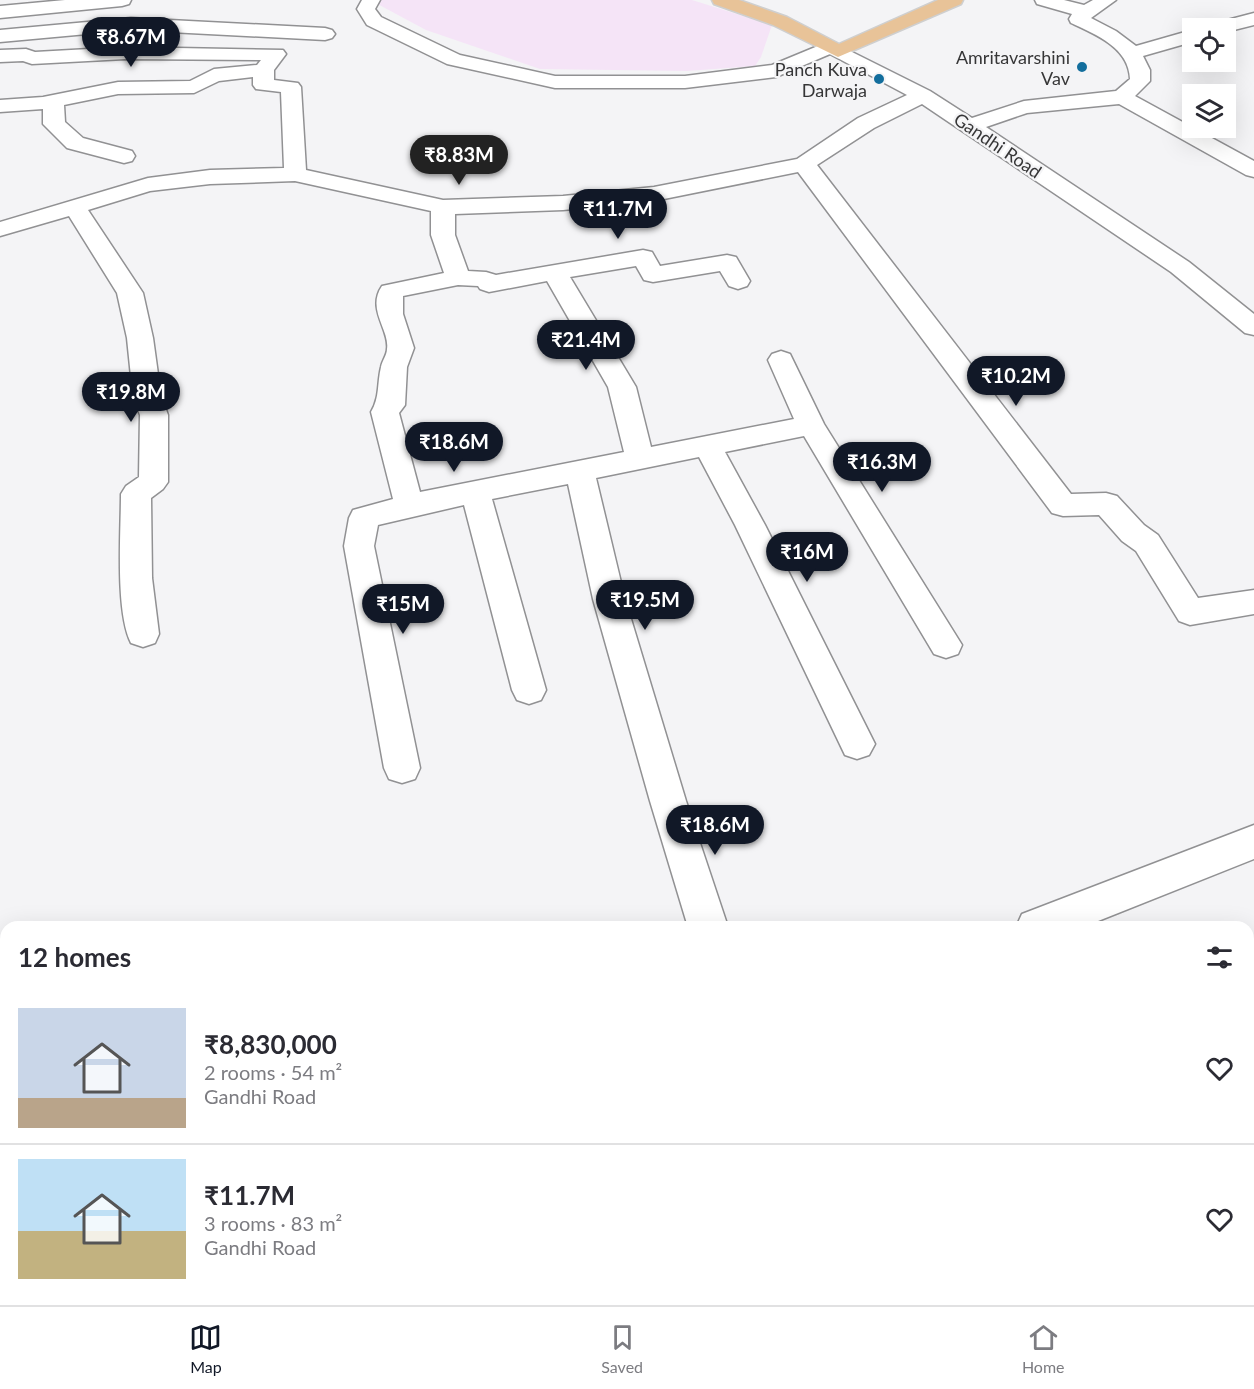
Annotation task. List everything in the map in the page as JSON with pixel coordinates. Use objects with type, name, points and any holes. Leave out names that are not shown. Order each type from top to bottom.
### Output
[{"type":"main road","name":"Gandhi Road","points":[[721,0],[780,21],[830,46]]},
{"type":"main road","points":[[830,46],[919,0]]},
{"type":"main road","points":[[830,46],[954,0]]},
{"type":"street","points":[[0,12],[122,0]]},
{"type":"street","points":[[371,0],[366,9],[374,21],[454,60],[555,82],[685,82],[776,71],[830,46]]},
{"type":"street","points":[[1044,0],[1086,12]]},
{"type":"street","points":[[1107,0],[1078,19],[1110,35],[1130,54],[1142,73],[1140,81],[1122,97]]},
{"type":"street","points":[[1236,24],[1254,19]]},
{"type":"street","points":[[0,36],[131,24],[325,34]]},
{"type":"street","points":[[1130,54],[1182,39]]},
{"type":"street","name":"Gandhi Road","points":[[830,46],[923,95],[1180,267],[1254,327]]},
{"type":"street","points":[[0,56],[26,55],[32,58],[126,53],[276,54],[264,70],[262,85],[291,87],[295,174]]},
{"type":"street","points":[[0,106],[53,100],[118,88],[194,87],[214,75],[264,70]]},
{"type":"street","points":[[0,229],[148,185],[210,177],[295,174],[442,207],[563,203],[654,194],[804,164],[866,123],[923,95]]},
{"type":"street","points":[[969,126],[1024,107],[1122,97],[1254,171]]},
{"type":"street","points":[[53,100],[54,124],[75,143],[124,156]]},
{"type":"street","points":[[804,164],[1063,505],[1106,504],[1133,533],[1147,543],[1190,612],[1254,602]]},
{"type":"street","points":[[75,207],[130,293],[140,338],[147,396],[154,415],[153,482],[136,494],[136,578],[143,634]]},
{"type":"street","points":[[442,207],[443,235],[458,279]]},
{"type":"street","points":[[409,505],[386,412],[391,405],[394,367],[400,348],[390,314],[391,291],[458,279],[486,279],[489,284],[644,257],[653,275],[727,262],[738,281]]},
{"type":"street","points":[[555,273],[622,387],[640,459]]},
{"type":"street","points":[[781,360],[811,425],[946,645]]},
{"type":"street","points":[[402,768],[359,546],[364,518],[409,505],[811,425]]},
{"type":"street","points":[[708,447],[750,525],[857,744]]},
{"type":"street","points":[[580,471],[609,599],[668,801],[706,921]]},
{"type":"street","points":[[475,492],[529,690]]},
{"type":"street","points":[[1051,921],[1254,842]]},
{"type":"shaded area","points":[[370,0],[692,0],[772,25],[761,57],[755,66],[687,71],[540,69],[426,30]]},
{"type":"place","name":"Amritavarshini Vav","points":[[1082,67]]},
{"type":"place","name":"Panch Kuva Darwaja","points":[[879,79]]}]
